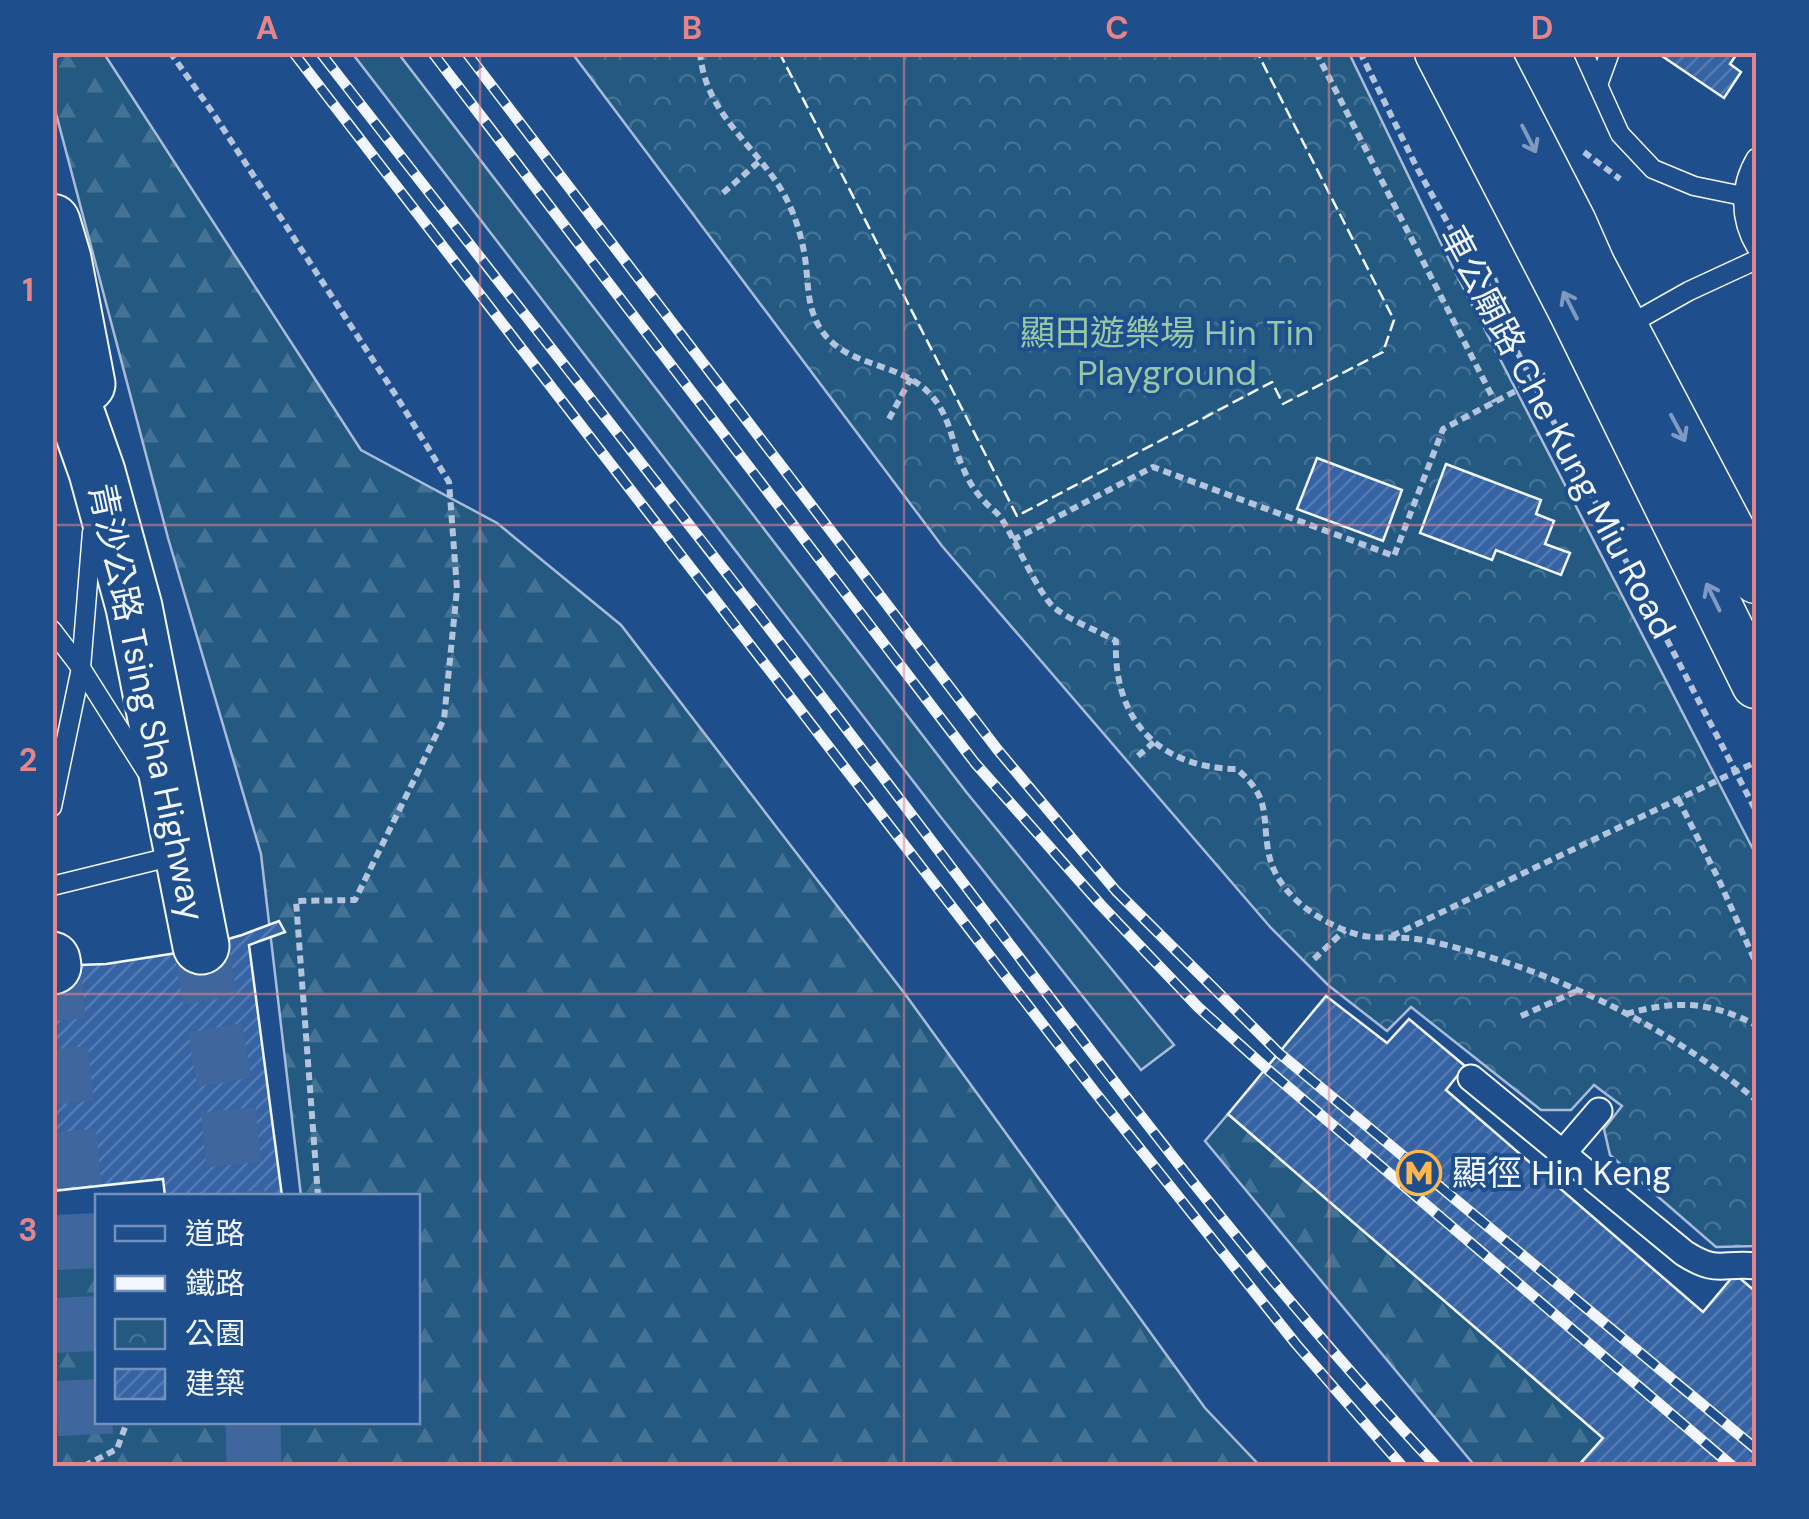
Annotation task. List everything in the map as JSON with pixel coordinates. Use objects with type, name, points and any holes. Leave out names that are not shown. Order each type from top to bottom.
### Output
[{"type":"highway","points":[[52,222],[86,369],[98,472]]},
{"type":"highway","name":"青沙公路 Tsing Sha Highway","points":[[52,344],[98,472],[134,606],[201,946]]},
{"type":"main road","name":"車公廟路 Che Kung Miu Road","points":[[1439,52],[1573,311],[1756,684]]},
{"type":"main road","points":[[1484,52],[1591,266],[1756,579]]},
{"type":"street","points":[[1471,1078],[1699,1263],[1719,1268],[1756,1266]]},
{"type":"street","points":[[1563,1154],[1598,1111]]},
{"type":"lane","points":[[1582,52],[1620,134],[1653,169],[1694,186],[1743,196]]},
{"type":"lane","points":[[1598,85],[1610,52]]},
{"type":"lane","points":[[1756,158],[1743,196],[1746,224],[1756,247]]},
{"type":"lane","points":[[1625,327],[1756,260]]},
{"type":"lane","points":[[52,807],[81,668],[98,472]]},
{"type":"lane","points":[[52,630],[81,668],[180,836],[52,886]]},
{"type":"path","points":[[170,52],[449,482],[457,589],[444,719],[355,900],[296,901],[318,1194]]},
{"type":"path","points":[[700,52],[714,103],[762,159],[790,206],[805,258],[809,303],[825,336],[853,358],[892,368],[928,392],[951,428],[972,486],[999,514],[1052,607],[1116,641],[1118,685],[1138,726],[1172,755],[1192,764],[1237,769],[1251,781],[1266,814],[1268,853],[1280,882],[1301,905],[1344,930],[1368,937],[1418,939],[1533,972],[1578,990],[1694,1054],[1756,1100]]},
{"type":"path","points":[[1316,52],[1494,402]]},
{"type":"path","name":"車公廟路 Che Kung Miu Road","points":[[1360,52],[1416,168],[1534,382],[1756,811]]},
{"type":"path","points":[[723,193],[762,159]]},
{"type":"path","points":[[1483,286],[1498,280]]},
{"type":"path","points":[[1014,540],[1153,468],[1394,556],[1443,429],[1546,375]]},
{"type":"path","points":[[889,419],[910,378]]},
{"type":"path","points":[[1138,756],[1154,742]]},
{"type":"path","points":[[1391,936],[1756,762]]},
{"type":"path","points":[[1678,800],[1756,963]]},
{"type":"path","points":[[1314,959],[1344,930]]},
{"type":"path","points":[[1521,1016],[1578,990]]},
{"type":"path","points":[[1624,1014],[1660,1004],[1697,1004],[1732,1013],[1756,1026]]},
{"type":"path","points":[[84,1466],[117,1449],[127,1424]]},
{"type":"green space","points":[[103,52],[361,450],[497,523],[621,625],[905,994],[1205,1408],[1260,1466],[53,1466],[52,1213],[54,1221],[95,1217],[95,1424],[420,1424],[420,1194],[301,1194],[261,854],[168,538],[53,102],[53,59],[65,53]]},
{"type":"green space","points":[[352,53],[398,53],[967,793],[1174,1045],[1141,1070],[940,816]]},
{"type":"green space","name":"顯田遊樂場 Hin Tin Playground","points":[[572,53],[1349,53],[1452,266],[1756,855],[1756,1246],[1716,1247],[1610,1155],[1604,1129],[1622,1106],[1594,1085],[1571,1110],[1541,1110],[1411,1007],[1387,1031],[1328,985],[1271,928],[942,546]]},
{"type":"green space","points":[[1228,1114],[1603,1438],[1578,1466],[1475,1466],[1205,1141]]},
{"type":"building","points":[[1656,52],[1738,52],[1730,64],[1741,72],[1724,98]]},
{"type":"building","points":[[1317,458],[1402,490],[1383,541],[1297,509]]},
{"type":"building","points":[[1446,464],[1541,500],[1536,514],[1554,521],[1545,544],[1570,553],[1561,575],[1496,550],[1492,560],[1420,533]]},
{"type":"building","points":[[279,921],[285,932],[249,945],[282,1194],[165,1194],[163,1179],[52,1191],[52,966],[106,964],[183,952]]},
{"type":"building","name":"顯徑 Hin Keng","points":[[1326,996],[1387,1043],[1409,1019],[1465,1066],[1446,1090],[1703,1312],[1735,1274],[1756,1292],[1756,1466],[1578,1466],[1603,1438],[1228,1114]]},
{"type":"tunnel","points":[[201,946],[227,1099],[237,1194]]},
{"type":"tunnel","points":[[53,966],[74,1187],[87,1466]]},
{"type":"tunnel","points":[[253,1424],[254,1466]]},
{"type":"railway","points":[[293,52],[1094,1091],[1296,1344],[1402,1466]]},
{"type":"railway","points":[[320,52],[734,582],[1144,1120],[1286,1297],[1436,1466]]},
{"type":"railway","points":[[432,52],[975,763],[1100,904],[1198,1007],[1266,1068],[1732,1466]]},
{"type":"railway","points":[[466,52],[997,749],[1116,891],[1279,1053],[1756,1449]]},
{"type":"fence","points":[[779,52],[1017,516],[1272,382],[1283,404],[1383,352],[1394,320],[1257,52]]},
{"type":"place","name":"顯徑 Hin Keng","points":[[1419,1173]]}]
